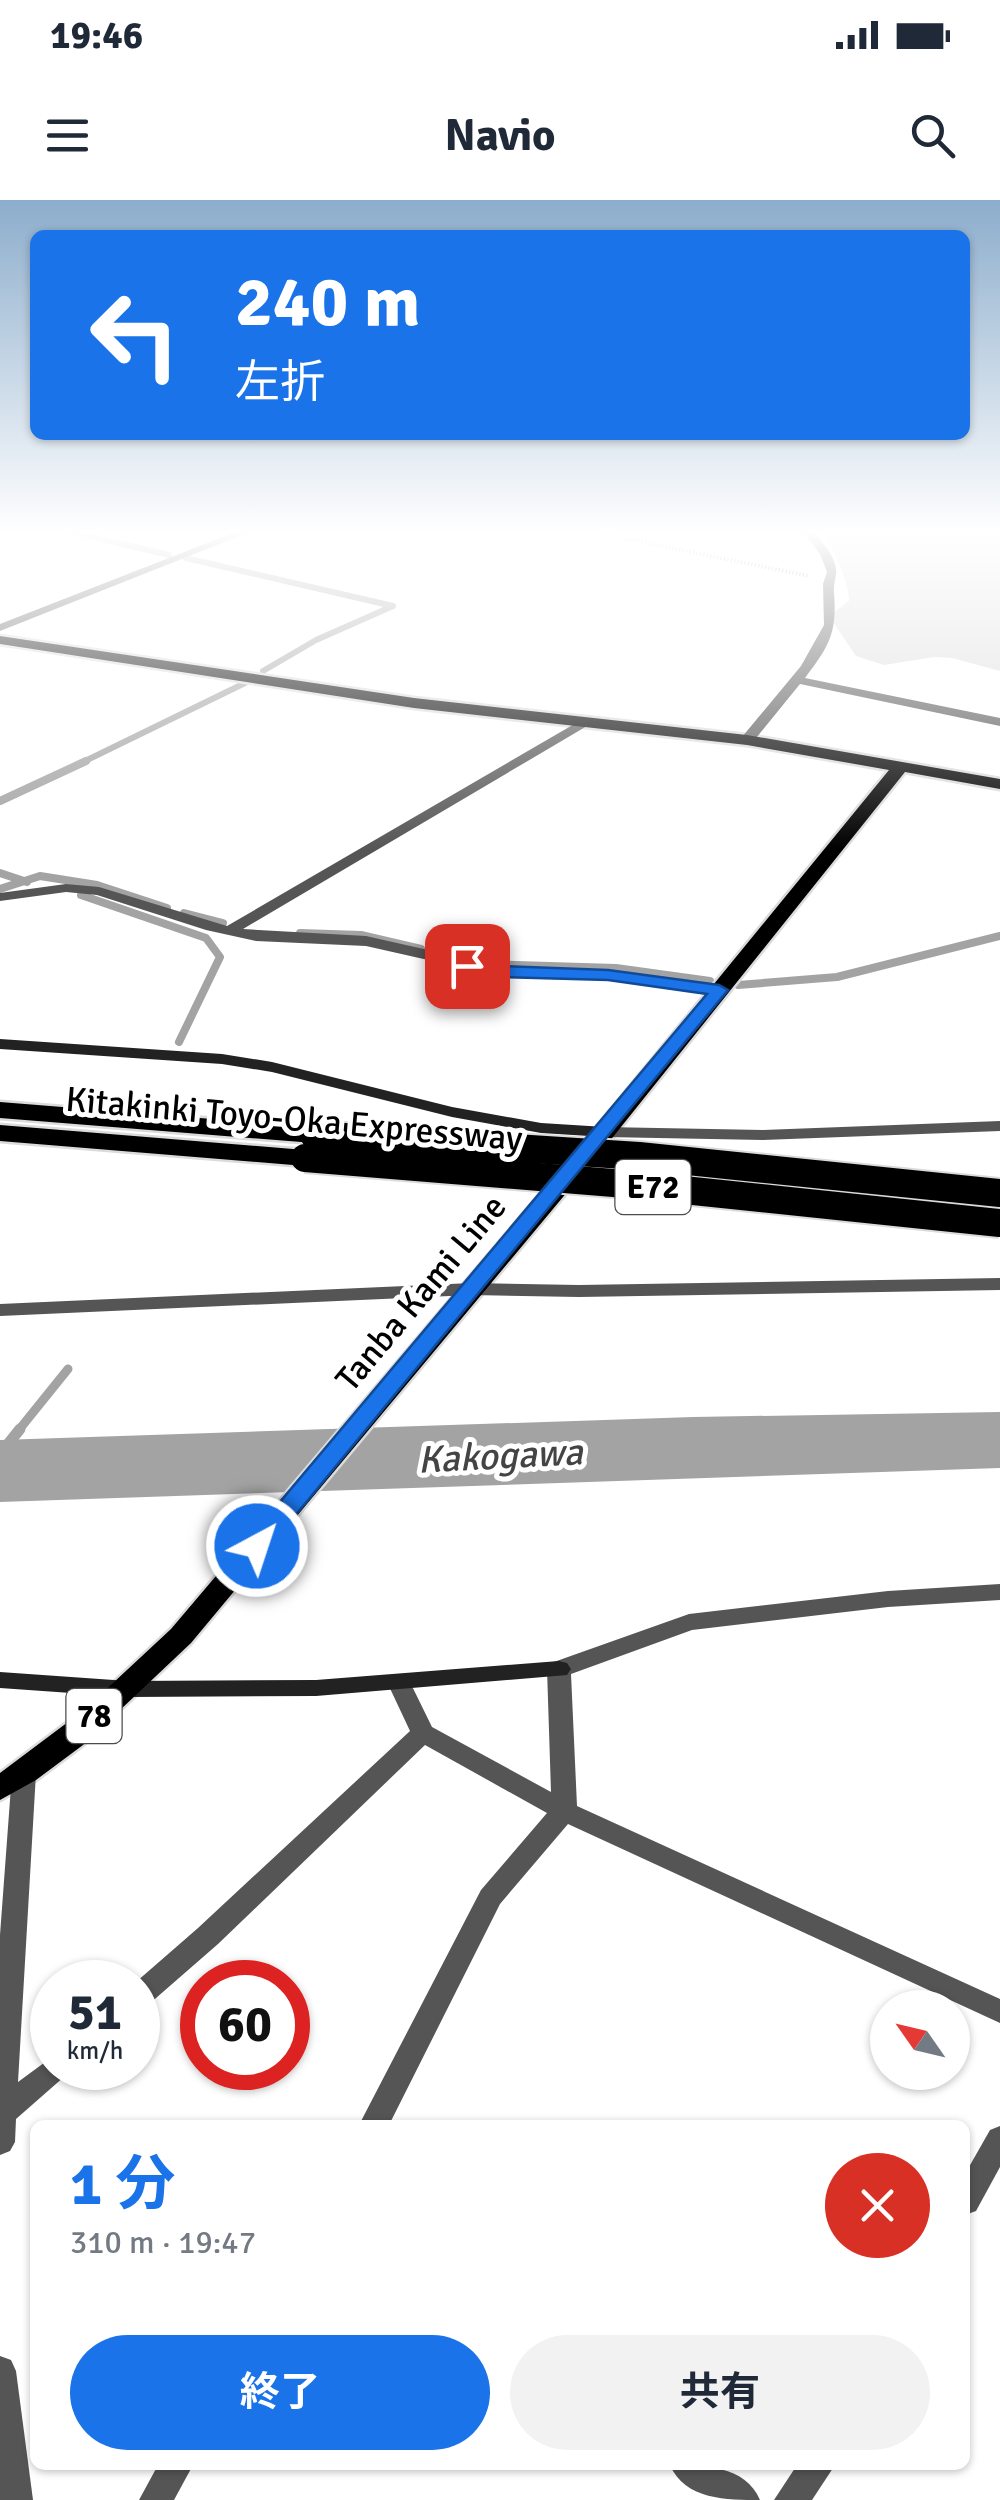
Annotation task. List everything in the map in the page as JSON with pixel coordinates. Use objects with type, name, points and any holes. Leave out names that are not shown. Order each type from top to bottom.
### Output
[{"type":"highway","name":"Kitakinki Toyo-Oka Expressway","points":[[0,1110],[626,1184],[1000,1223]]},
{"type":"highway","name":"Kitakinki Toyo-Oka Expressway","points":[[0,1134],[639,1156],[1000,1193]]},
{"type":"main road","points":[[0,640],[414,703],[747,740],[1000,784]]},
{"type":"main road","name":"Tanba Kami Line","points":[[12,1780],[128,1689],[180,1636],[605,1132],[820,862],[902,766]]},
{"type":"street","points":[[747,740],[797,680],[824,636]]},
{"type":"street","points":[[797,680],[1000,722]]},
{"type":"street","points":[[229,931],[583,723]]},
{"type":"street","points":[[0,897],[66,888],[99,891],[229,931],[366,941],[498,971],[608,975],[719,990]]},
{"type":"street","points":[[0,1044],[222,1059],[272,1067],[452,1112],[541,1128],[764,1135],[1000,1126]]},
{"type":"street","points":[[0,1310],[579,1291],[1000,1284]]},
{"type":"street","points":[[0,1680],[128,1689],[316,1688],[559,1669],[689,1622],[888,1599],[1000,1592]]},
{"type":"street","points":[[377,2120],[490,1897],[564,1811],[559,1669]]},
{"type":"street","points":[[399,1682],[423,1732],[564,1811],[1000,2012]]},
{"type":"street","points":[[160,1977],[423,1732]]},
{"type":"street","points":[[0,2123],[12,1780]]},
{"type":"street","points":[[0,2123],[33,2090]]},
{"type":"street","points":[[970,2193],[1000,2139]]},
{"type":"street","points":[[0,2371],[16,2500]]},
{"type":"street","points":[[156,2500],[173,2470]]},
{"type":"street","points":[[695,2470],[743,2500]]},
{"type":"street","points":[[792,2500],[814,2470]]},
{"type":"shaded area","points":[[843,636],[1000,636],[1000,671],[952,658],[884,665],[856,656]]},
{"type":"water","name":"Kakogawa","points":[[1000,1412],[1000,1468],[0,1502],[0,1440],[693,1417]]},
{"type":"waterway","points":[[263,671],[324,636]]},
{"type":"waterway","points":[[81,763],[245,683]]},
{"type":"waterway","points":[[0,801],[86,761]]},
{"type":"waterway","points":[[0,873],[24,881]]},
{"type":"waterway","points":[[24,881],[40,876],[97,885],[167,908]]},
{"type":"waterway","points":[[0,889],[24,881]]},
{"type":"waterway","points":[[81,895],[206,938],[220,957],[179,1042]]},
{"type":"waterway","points":[[184,913],[223,923]]},
{"type":"waterway","points":[[300,933],[361,935],[421,949]]},
{"type":"waterway","points":[[738,985],[837,977],[1000,936]]},
{"type":"waterway","points":[[481,964],[616,968],[710,981]]},
{"type":"waterway","points":[[18,1431],[68,1369]]},
{"type":"waterway","points":[[0,1454],[20,1429]]},
{"type":"route","points":[[257,1546],[605,1132],[719,990],[608,975],[498,971],[467,966]]}]
